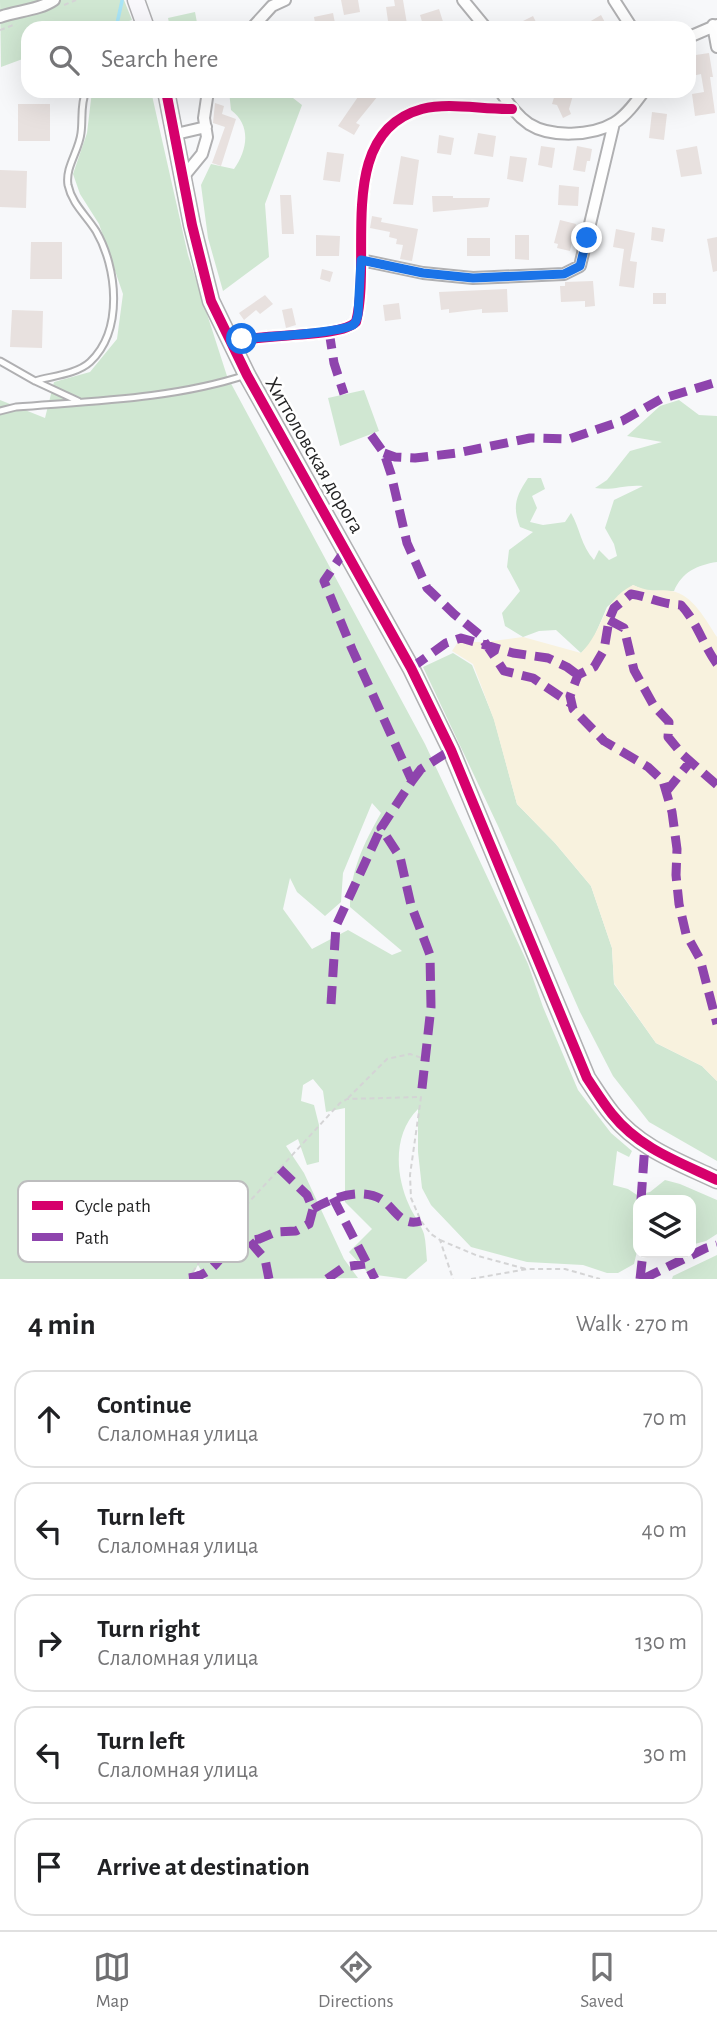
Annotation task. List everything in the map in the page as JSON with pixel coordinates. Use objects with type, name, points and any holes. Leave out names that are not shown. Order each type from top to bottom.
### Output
[{"type":"street","points":[[15,11],[32,0]]},
{"type":"street","points":[[0,17],[54,0]]},
{"type":"street","points":[[136,0],[144,21]]},
{"type":"street","points":[[257,21],[271,3],[285,0]]},
{"type":"street","points":[[463,0],[481,21]]},
{"type":"street","points":[[614,0],[628,21]]},
{"type":"street","points":[[696,34],[715,25],[717,47]]},
{"type":"street","name":"Хиттоловская дорога","points":[[168,98],[192,225],[211,301],[247,375],[411,668],[451,750],[587,1078],[612,1115],[645,1144],[717,1180]]},
{"type":"street","points":[[184,176],[202,154],[207,137],[204,109],[206,98]]},
{"type":"street","points":[[505,98],[512,109],[531,125],[558,133],[582,133],[614,123],[638,98]]},
{"type":"street","points":[[232,343],[242,339],[329,331],[352,327],[356,322],[364,191],[369,155],[382,132],[400,118],[423,109],[512,109]]},
{"type":"street","points":[[361,260],[423,273],[473,278],[564,274],[580,266],[614,123]]},
{"type":"street","points":[[176,134],[206,127]]},
{"type":"lane","points":[[35,381],[79,369],[90,362],[109,335],[115,297],[110,269],[97,233],[73,199],[68,184],[68,174],[82,132],[80,120],[85,98]]},
{"type":"lane","points":[[0,361],[81,402]]},
{"type":"lane","points":[[0,411],[16,407],[171,392],[218,384],[247,375]]},
{"type":"path","points":[[248,1203],[340,1103],[387,1059],[410,1054],[425,1059]]},
{"type":"path","points":[[347,1099],[421,1097],[410,1175],[411,1198],[421,1221],[431,1234],[440,1240],[478,1256],[527,1269]]},
{"type":"path","points":[[440,1240],[453,1279]]},
{"type":"path","points":[[188,1279],[199,1262]]},
{"type":"path","points":[[471,1279],[527,1269],[565,1269],[600,1279]]},
{"type":"green space","points":[[0,0],[124,0],[132,20],[129,21],[21,21],[21,60],[1,67]]},
{"type":"green space","points":[[195,12],[197,21],[169,21],[168,18]]},
{"type":"green space","points":[[91,98],[153,98],[188,255],[227,376],[425,744],[528,964],[578,1090],[611,1133],[632,1151],[629,1157],[617,1151],[613,1185],[637,1195],[633,1195],[633,1258],[635,1258],[634,1264],[618,1273],[607,1273],[583,1265],[527,1262],[471,1247],[431,1205],[422,1188],[418,1152],[418,1109],[404,1130],[400,1142],[399,1168],[404,1193],[424,1234],[427,1261],[406,1279],[369,1274],[349,1252],[372,1229],[345,1202],[345,1108],[326,1112],[323,1091],[313,1079],[303,1085],[301,1101],[314,1105],[319,1125],[319,1162],[307,1165],[298,1139],[286,1146],[304,1173],[344,1259],[358,1278],[206,1279],[198,1265],[190,1279],[0,1279],[0,400],[45,418],[54,382],[90,372],[117,339],[123,294],[99,224],[80,194],[73,174],[87,133]],"holes":[[[372,803],[381,813],[359,858],[352,881],[350,907],[402,951],[392,955],[348,930],[312,949],[283,909],[290,878],[297,892],[325,916],[341,902],[343,873]]]},
{"type":"green space","points":[[230,98],[293,98],[302,105],[265,204],[269,257],[223,291],[208,238],[201,185],[211,164],[234,169],[239,161],[244,145],[244,130],[242,123],[231,110]]},
{"type":"green space","points":[[364,390],[379,431],[340,446],[328,398]]},
{"type":"green space","points":[[679,400],[699,415],[717,416],[717,562],[691,570],[681,579],[674,591],[648,592],[633,585],[607,607],[592,642],[581,653],[556,630],[539,631],[523,637],[505,626],[502,613],[520,591],[507,567],[509,550],[533,532],[520,527],[516,513],[518,496],[528,478],[541,478],[545,489],[532,496],[537,508],[530,522],[543,525],[565,522],[571,513],[586,549],[594,560],[599,550],[609,560],[617,556],[605,528],[614,500],[643,486],[595,488],[607,480],[630,451],[662,442],[627,436],[660,406]]},
{"type":"green space","points":[[453,653],[472,665],[494,719],[517,804],[591,886],[612,948],[614,984],[656,1043],[702,1066],[717,1081],[717,1161],[649,1122],[613,1076],[580,1012],[498,826],[423,667]]},
{"type":"green space","points":[[665,1180],[717,1200],[717,1234],[696,1244],[696,1195],[637,1195],[650,1192]]},
{"type":"green space","points":[[717,1255],[717,1279],[672,1279],[673,1276]]},
{"type":"sand","points":[[633,585],[649,590],[671,591],[686,597],[698,609],[717,637],[717,1081],[702,1066],[656,1043],[614,983],[612,948],[591,886],[517,804],[494,720],[473,664],[452,651],[458,642],[486,642],[523,637],[581,653],[595,635],[614,599]]},
{"type":"building","points":[[341,0],[358,0],[360,12],[344,15]]},
{"type":"building","points":[[394,0],[403,0],[406,21],[388,21],[386,7],[395,6]]},
{"type":"building","points":[[439,9],[443,21],[422,21],[420,15]]},
{"type":"building","points":[[333,13],[335,21],[315,21],[314,17]]},
{"type":"building","points":[[601,15],[604,21],[591,21]]},
{"type":"building","points":[[533,16],[536,21],[523,21]]},
{"type":"building","points":[[709,53],[715,113],[695,116],[693,98],[696,98],[696,93],[704,92],[701,74],[696,75],[696,55]]},
{"type":"building","points":[[357,98],[376,98],[356,123],[360,125],[354,135],[338,126]]},
{"type":"building","points":[[554,98],[572,98],[569,109],[571,114],[563,118],[557,105],[552,104]]},
{"type":"building","points":[[215,103],[224,106],[222,114],[236,119],[221,166],[212,163],[225,127],[213,123]]},
{"type":"building","points":[[18,104],[50,104],[50,141],[18,141]]},
{"type":"building","points":[[652,112],[667,114],[664,140],[649,138]]},
{"type":"building","points":[[478,133],[496,136],[493,157],[474,154]]},
{"type":"building","points":[[439,135],[454,138],[451,155],[437,153]]},
{"type":"building","points":[[541,146],[555,148],[552,168],[538,165]]},
{"type":"building","points":[[577,146],[592,149],[585,172],[573,170]]},
{"type":"building","points":[[697,146],[702,174],[681,177],[676,150]]},
{"type":"building","points":[[327,152],[344,154],[340,182],[323,180]]},
{"type":"building","points":[[401,156],[419,160],[413,205],[393,204]]},
{"type":"building","points":[[510,156],[527,158],[523,182],[507,179]]},
{"type":"building","points":[[0,170],[27,171],[26,208],[0,207]]},
{"type":"building","points":[[559,185],[579,187],[578,206],[558,205]]},
{"type":"building","points":[[280,195],[291,195],[294,234],[282,234]]},
{"type":"building","points":[[432,196],[490,198],[488,207],[433,212]]},
{"type":"building","points":[[372,216],[382,218],[381,222],[418,229],[412,261],[400,259],[403,245],[396,244],[397,239],[389,237],[390,232],[370,228]]},
{"type":"building","points":[[560,220],[576,224],[570,251],[557,248],[558,244],[554,243]]},
{"type":"building","points":[[652,227],[665,229],[663,242],[651,240]]},
{"type":"building","points":[[616,229],[635,233],[630,261],[637,262],[634,288],[619,286],[624,249],[613,247]]},
{"type":"building","points":[[316,235],[340,236],[339,256],[316,256]]},
{"type":"building","points":[[515,235],[529,235],[529,260],[515,259]]},
{"type":"building","points":[[717,237],[717,271],[713,272],[707,239]]},
{"type":"building","points":[[467,238],[490,238],[490,256],[467,256]]},
{"type":"building","points":[[31,242],[62,242],[62,279],[30,279]]},
{"type":"building","points":[[322,269],[333,272],[330,282],[320,279]]},
{"type":"building","points":[[593,281],[595,306],[585,307],[585,301],[561,302],[560,286],[565,286],[565,282]]},
{"type":"building","points":[[507,289],[508,312],[482,313],[482,309],[449,313],[449,309],[441,310],[439,292]]},
{"type":"building","points":[[653,293],[666,293],[666,304],[653,304]]},
{"type":"building","points":[[265,295],[273,304],[260,314],[256,310],[244,320],[239,313]]},
{"type":"building","points":[[399,303],[401,319],[385,321],[383,305]]},
{"type":"building","points":[[292,308],[296,325],[286,328],[282,310]]},
{"type":"building","points":[[12,310],[43,311],[42,348],[10,347]]},
{"type":"waterway","points":[[118,21],[122,1]]},
{"type":"marked path","points":[[329,331],[334,363],[344,394]]},
{"type":"marked path","points":[[384,453],[395,457],[415,458],[457,453],[530,438],[569,439],[622,421],[661,399],[717,382]]},
{"type":"marked path","points":[[371,435],[384,453],[407,543],[427,588],[480,635],[504,671],[533,678],[570,703]]},
{"type":"marked path","points":[[346,549],[324,581],[412,781],[381,828],[400,857],[411,905],[430,955],[431,1007],[421,1097]]},
{"type":"marked path","points":[[717,664],[681,605],[631,594],[614,608],[604,650],[594,667],[578,675],[570,696],[573,709],[604,741],[648,767],[663,781],[672,812],[677,849],[679,904],[686,934],[700,959],[717,1024]]},
{"type":"marked path","points":[[609,620],[624,628],[634,670],[654,706],[669,722],[668,737],[683,755],[717,785]]},
{"type":"marked path","points":[[411,668],[446,643],[461,638],[513,653],[548,658],[578,675]]},
{"type":"marked path","points":[[412,781],[421,769],[451,750]]},
{"type":"marked path","points":[[666,792],[690,762]]},
{"type":"marked path","points":[[331,1004],[336,926],[381,828]]},
{"type":"marked path","points":[[641,1195],[645,1144]]},
{"type":"marked path","points":[[248,1241],[276,1232],[296,1231],[309,1224],[313,1209],[307,1195],[280,1169]]},
{"type":"marked path","points":[[313,1209],[346,1195],[364,1194],[381,1199],[403,1219],[421,1221]]},
{"type":"marked path","points":[[333,1198],[375,1279]]},
{"type":"marked path","points":[[248,1239],[265,1259],[269,1279]]},
{"type":"marked path","points":[[643,1279],[717,1245]]},
{"type":"marked path","points":[[640,1279],[642,1258]]},
{"type":"marked path","points":[[189,1278],[203,1274],[217,1262]]},
{"type":"marked path","points":[[327,1279],[344,1267],[365,1264]]},
{"type":"cycle path","points":[[167,98],[192,225],[211,301],[247,375],[411,668],[451,750],[587,1078],[612,1114],[634,1136],[660,1153],[717,1180]]},
{"type":"cycle path","points":[[232,343],[261,337],[334,331],[356,322],[360,295],[362,200],[367,170],[377,143],[395,122],[422,109],[433,107],[512,109]]},
{"type":"route","points":[[242,339],[352,327],[358,314],[361,260],[423,273],[473,278],[564,274],[580,266],[587,238]]}]
